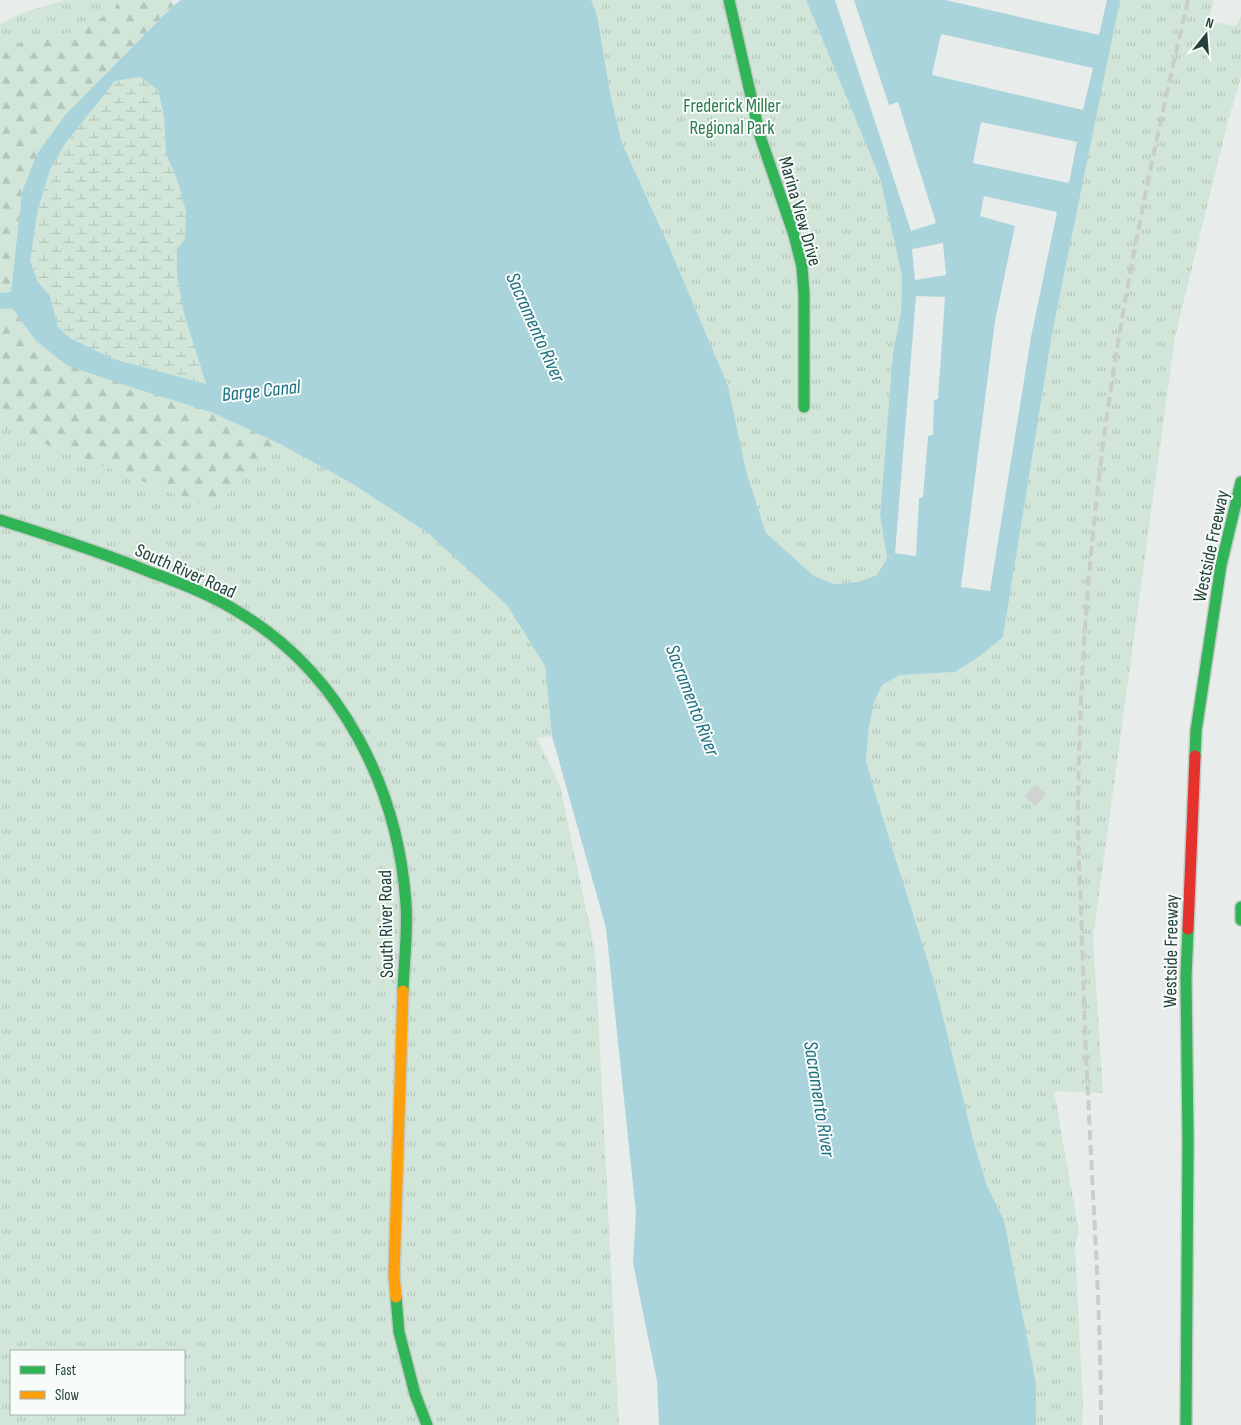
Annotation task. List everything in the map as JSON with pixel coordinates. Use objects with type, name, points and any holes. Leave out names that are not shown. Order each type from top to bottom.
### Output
[{"type":"main road","name":"Marina View Drive","points":[[729,0],[760,136],[794,235],[802,266],[805,313],[804,407]]},
{"type":"main road","name":"Westside Freeway","points":[[1186,1425],[1188,1140],[1186,977],[1196,730],[1221,565],[1241,482]]},
{"type":"main road","name":"South River Road","points":[[0,520],[115,558],[200,592],[250,619],[275,639],[316,680],[347,717],[369,756],[381,783],[396,829],[406,905],[394,1275],[399,1332],[415,1394],[427,1425]]},
{"type":"main road","points":[[1241,907],[1241,920]]},
{"type":"green space","points":[[64,0],[118,0],[114,10],[80,31],[0,47],[0,25],[16,15]]},
{"type":"green space","points":[[118,0],[171,0],[173,6],[66,114],[22,192],[11,292],[0,293],[0,47],[80,31],[114,10]]},
{"type":"green space","name":"Frederick Miller Regional Park","points":[[591,0],[806,0],[880,178],[902,276],[901,312],[893,353],[880,515],[887,558],[877,575],[858,582],[834,584],[814,576],[766,533],[746,471],[728,386],[671,251],[622,143],[611,98],[597,15]]},
{"type":"green space","points":[[1120,0],[1214,0],[1208,21],[1236,26],[1241,16],[1241,77],[1228,121],[1175,337],[1093,938],[1103,1093],[1054,1091],[1079,1232],[1075,1246],[1083,1403],[1082,1425],[1036,1425],[1036,1383],[1004,1220],[987,1186],[974,1143],[935,984],[866,760],[869,726],[874,703],[882,685],[900,675],[955,672],[1003,636],[1052,334]]},
{"type":"green space","points":[[140,77],[158,90],[164,117],[166,154],[178,182],[186,212],[185,239],[177,276],[184,314],[206,385],[113,359],[70,338],[58,327],[50,296],[38,282],[30,261],[38,209],[50,170],[64,145],[115,81]]},
{"type":"green space","points":[[0,308],[13,309],[35,340],[211,412],[280,444],[212,508],[0,426]]},
{"type":"green space","points":[[0,426],[212,508],[280,444],[351,483],[428,533],[508,605],[545,666],[552,736],[537,738],[560,786],[595,951],[619,1425],[0,1425]]},
{"type":"water","points":[[181,0],[591,0],[597,15],[611,98],[622,143],[671,251],[728,386],[746,471],[766,533],[814,576],[834,584],[858,582],[877,575],[887,558],[880,515],[893,353],[901,312],[902,276],[880,178],[806,0],[1120,0],[1052,334],[1003,637],[980,656],[955,672],[900,675],[882,685],[874,703],[869,726],[866,760],[935,984],[974,1143],[987,1186],[1004,1220],[1036,1383],[1036,1425],[659,1425],[657,1381],[633,1263],[636,1213],[606,928],[552,736],[545,666],[507,605],[428,533],[351,483],[280,444],[211,412],[68,366],[35,340],[13,309],[0,308],[0,293],[11,292],[22,192],[37,154],[66,114]],"holes":[[[140,77],[158,90],[164,117],[166,154],[178,182],[186,212],[185,239],[177,249],[177,276],[184,314],[206,384],[113,359],[70,338],[58,327],[50,296],[38,282],[30,261],[38,209],[50,170],[64,145],[115,81]]]},
{"type":"pier","points":[[835,0],[854,0],[889,105],[898,102],[936,223],[911,231]]},
{"type":"pier","points":[[945,0],[1107,0],[1099,35]]},
{"type":"pier","points":[[941,34],[1093,68],[1083,110],[932,75]]},
{"type":"pier","points":[[981,122],[1077,142],[1069,183],[973,163]]},
{"type":"pier","points":[[984,196],[1057,212],[1031,337],[990,591],[961,587],[995,321],[1015,226],[980,216]]},
{"type":"pier","points":[[943,243],[946,275],[915,280],[912,249]]},
{"type":"pier","points":[[916,296],[945,297],[938,399],[934,400],[933,435],[928,436],[923,497],[919,498],[916,556],[895,553]]},
{"type":"building","points":[[1035,785],[1046,794],[1035,806],[1025,797]]},
{"type":"railway","points":[[1101,1425],[1098,1300],[1078,845],[1083,654],[1093,535],[1113,371],[1147,185],[1188,0]]},
{"type":"traffic: fast","points":[[729,0],[760,136],[794,235],[802,267],[804,294],[804,407]]},
{"type":"traffic: fast","points":[[1195,756],[1196,731],[1221,565],[1241,482]]},
{"type":"traffic: fast","points":[[0,520],[113,558],[207,595],[240,613],[276,638],[307,668],[335,701],[358,738],[377,777],[391,818],[401,860],[406,904],[403,991]]},
{"type":"traffic: fast","points":[[1241,907],[1241,920]]},
{"type":"traffic: fast","points":[[1186,1425],[1188,1140],[1186,977],[1188,929]]},
{"type":"traffic: fast","points":[[396,1297],[399,1332],[415,1394],[427,1425]]},
{"type":"traffic: slow","points":[[396,1297],[394,1275],[403,991]]},
{"type":"traffic: jam","points":[[1188,929],[1195,756]]},
{"type":"water label","name":"Sacramento River","points":[[536,327]]},
{"type":"water label","name":"Barge Canal","points":[[261,390]]},
{"type":"water label","name":"Sacramento River","points":[[693,700]]},
{"type":"water label","name":"Sacramento River","points":[[820,1099]]}]
